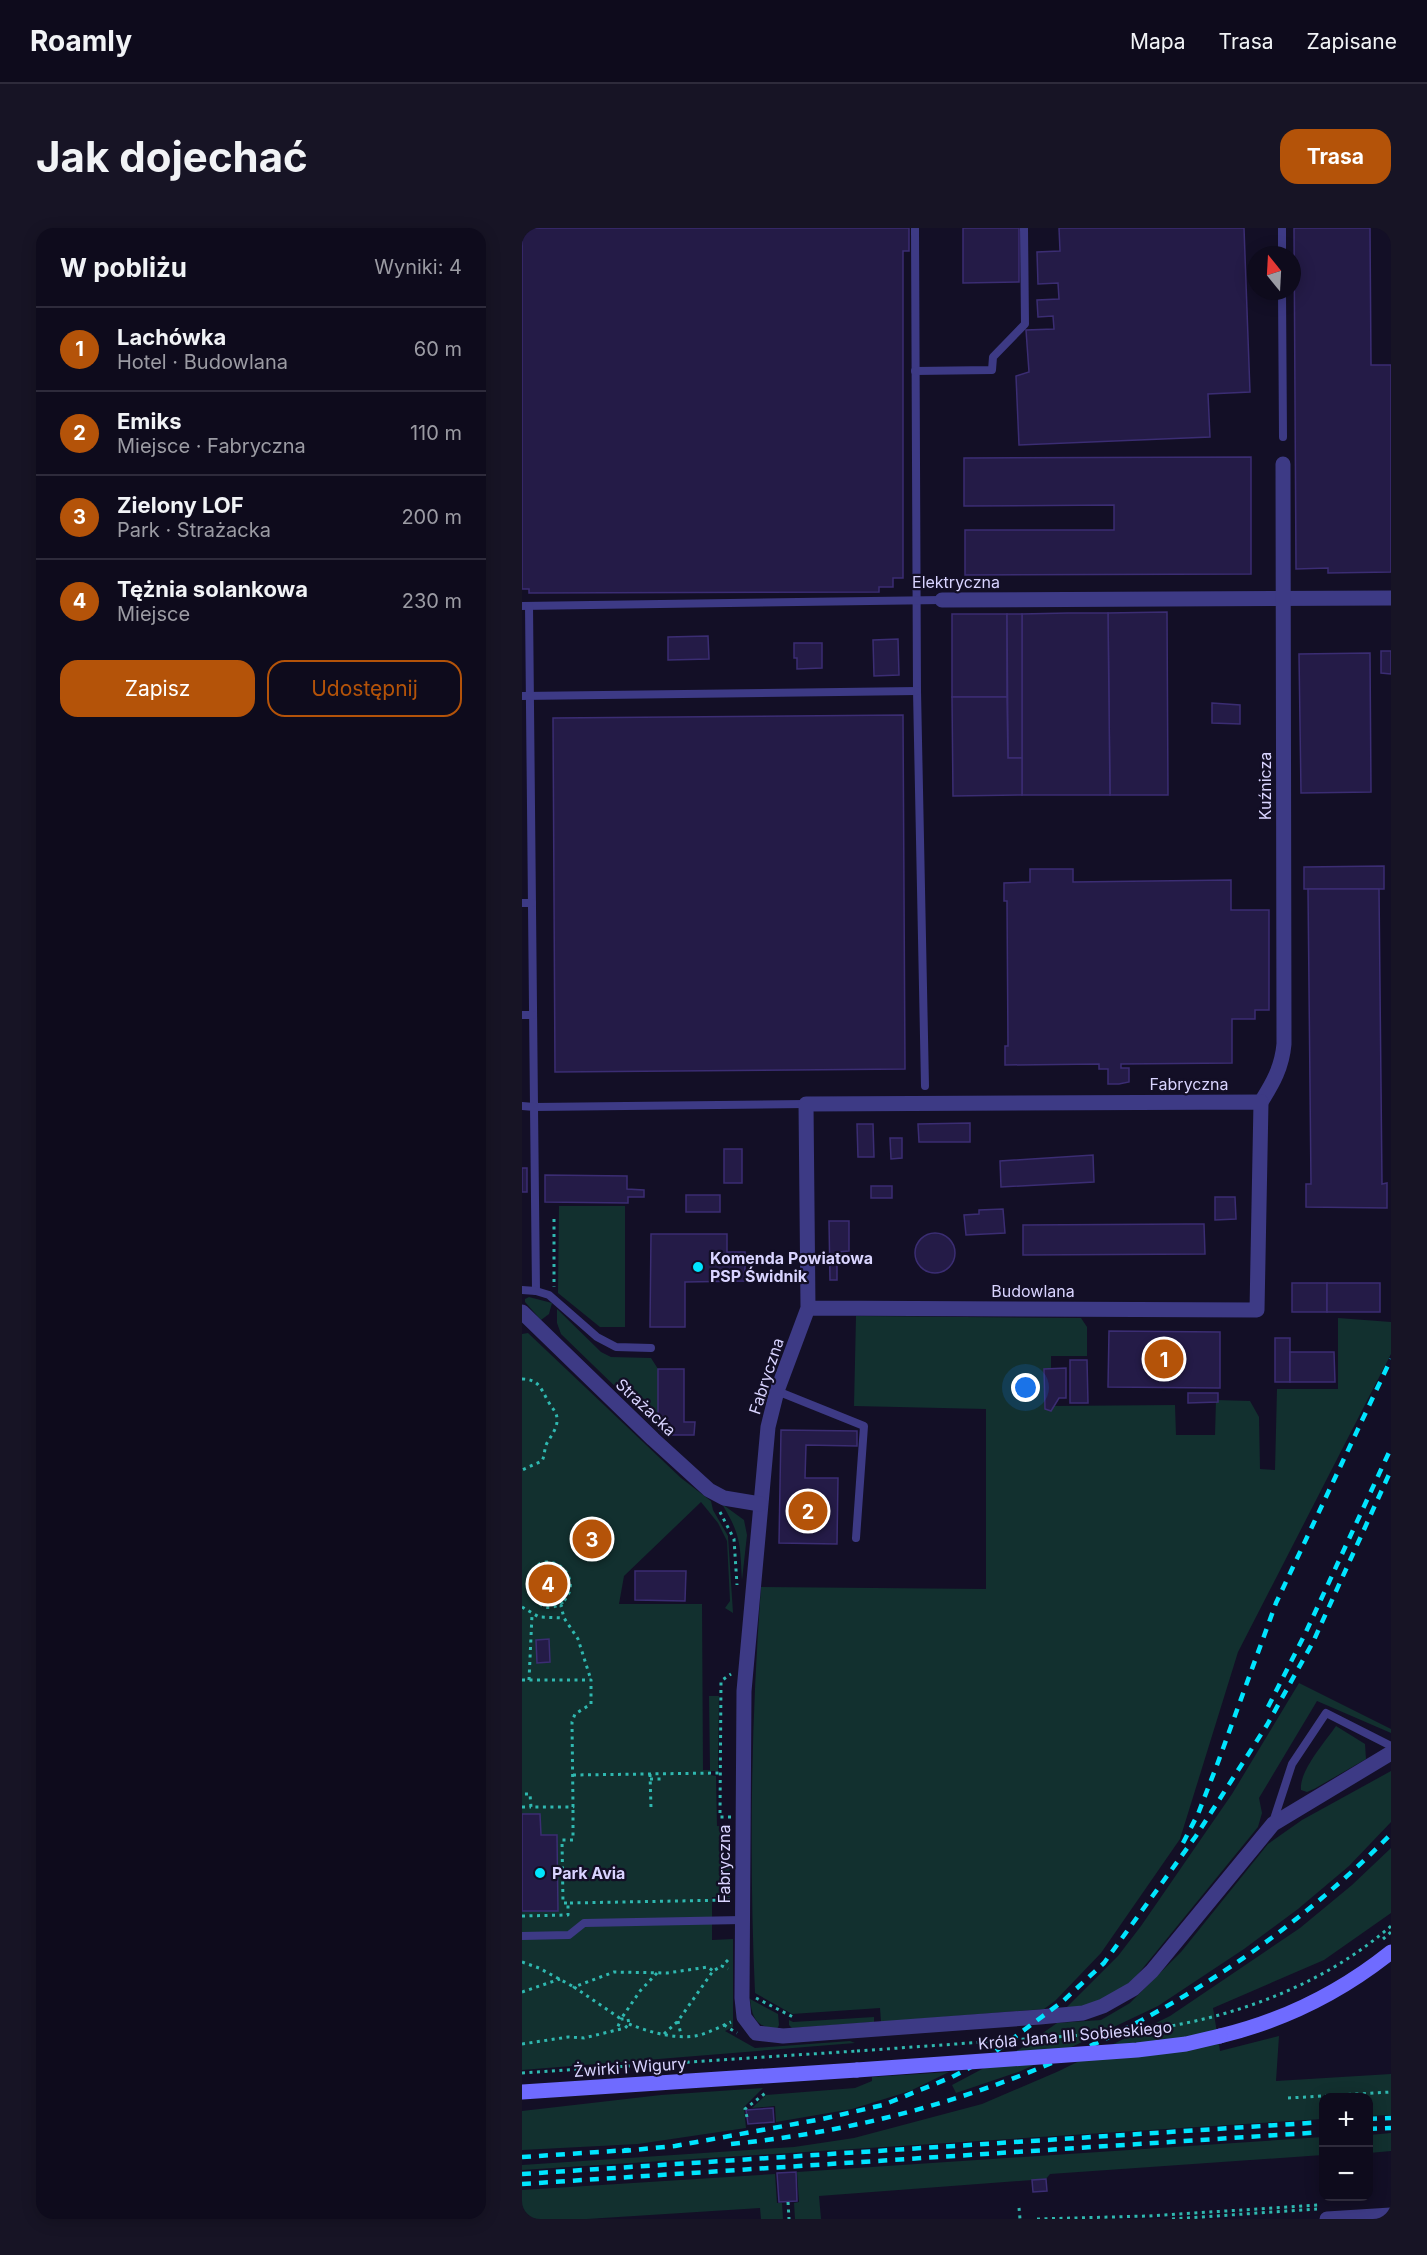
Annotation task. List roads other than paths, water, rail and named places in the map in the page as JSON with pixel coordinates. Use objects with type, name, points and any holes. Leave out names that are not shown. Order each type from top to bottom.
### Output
[{"type":"main road","name":"Króla Jana III Sobieskiego","points":[[741,2078],[1174,2046],[1265,2023],[1307,2005],[1347,1983],[1391,1952]]},
{"type":"main road","name":"Żwirki i Wigury","points":[[522,2092],[741,2078]]},
{"type":"street","name":"Kuźnicza","points":[[1261,1102],[1282,1062],[1284,1044],[1283,464]]},
{"type":"street","name":"Elektryczna","points":[[942,600],[1391,598]]},
{"type":"street","name":"Fabryczna","points":[[1261,1102],[806,1104],[808,1308],[777,1391],[768,1427],[742,1716],[742,1991],[743,2009],[748,2024],[756,2033],[772,2036],[1040,2017],[1093,2010],[1119,1998],[1140,1983],[1273,1824]]},
{"type":"street","name":"Budowlana","points":[[808,1308],[1257,1310],[1261,1102]]},
{"type":"street","name":"Strażacka","points":[[522,1312],[653,1439],[710,1490],[724,1498],[760,1504]]},
{"type":"street","points":[[1273,1824],[1391,1753]]},
{"type":"street","points":[[1322,2211],[1391,2215]]},
{"type":"lane","points":[[915,228],[917,691],[925,1086]]},
{"type":"lane","points":[[915,371],[992,370],[993,357],[1026,324],[1024,228]]},
{"type":"lane","points":[[1282,228],[1282,246]]},
{"type":"lane","points":[[1282,300],[1283,437]]},
{"type":"lane","name":"Elektryczna","points":[[525,606],[942,600]]},
{"type":"lane","points":[[525,606],[532,903],[536,1291]]},
{"type":"lane","points":[[526,696],[917,691]]},
{"type":"lane","points":[[522,903],[532,903]]},
{"type":"lane","points":[[522,1015],[533,1015]]},
{"type":"lane","points":[[522,1106],[806,1104]]},
{"type":"lane","points":[[522,1290],[536,1291],[554,1299],[597,1337],[616,1347],[651,1348]]},
{"type":"lane","points":[[777,1391],[864,1425],[856,1538]]},
{"type":"lane","points":[[1273,1824],[1292,1764],[1326,1713],[1391,1746]]},
{"type":"lane","points":[[522,1936],[569,1935],[584,1923],[742,1920]]},
{"type":"railway","points":[[1183,1843],[1198,1814],[1217,1765],[1276,1603],[1391,1359]]},
{"type":"railway","points":[[1268,1707],[1305,1634],[1391,1448]]},
{"type":"railway","points":[[622,2151],[675,2146],[822,2119],[883,2105],[952,2077],[984,2060],[1063,2001],[1104,1963],[1196,1836],[1267,1725],[1313,1642],[1391,1470]]},
{"type":"railway","points":[[731,2144],[823,2131],[914,2110],[1003,2082],[1088,2047],[1171,2004],[1249,1954],[1323,1897],[1391,1834]]},
{"type":"railway","points":[[1373,2119],[1391,2118]]},
{"type":"railway","points":[[522,2174],[1319,2122]]},
{"type":"railway","points":[[1373,2129],[1391,2128]]},
{"type":"railway","points":[[522,2184],[1319,2132]]},
{"type":"railway","points":[[522,2157],[629,2150]]},
{"type":"place","name":"Komenda Powiatowa PSP Świdnik","points":[[698,1267]]},
{"type":"place","name":"Lachówka","points":[[1164,1359]]},
{"type":"place","name":"Emiks","points":[[808,1511]]},
{"type":"place","name":"Zielony LOF","points":[[592,1539]]},
{"type":"place","name":"Tężnia solankowa","points":[[548,1584]]},
{"type":"place","name":"Park Avia","points":[[540,1873]]}]
